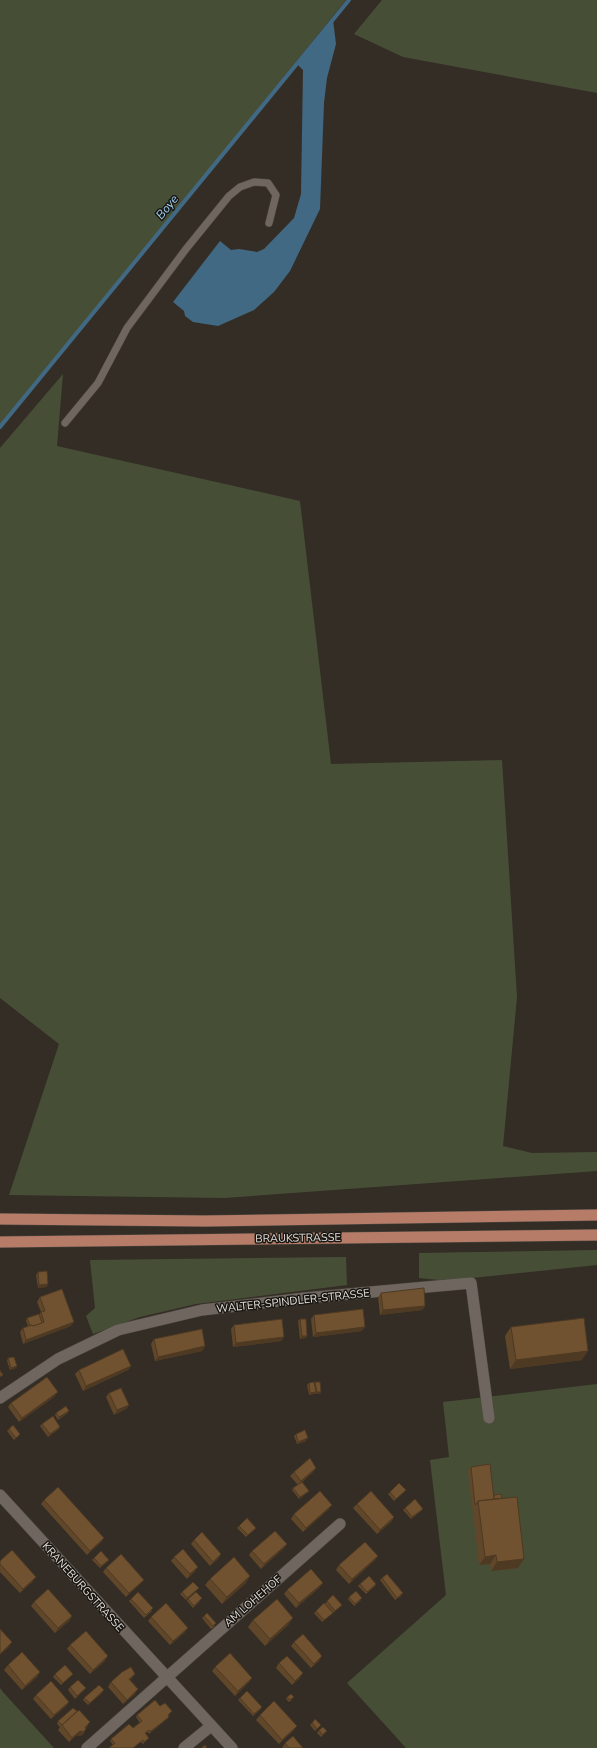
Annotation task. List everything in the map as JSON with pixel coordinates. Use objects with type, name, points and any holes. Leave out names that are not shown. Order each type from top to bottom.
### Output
[{"type":"main road","name":"BRAUKSTRASSE","points":[[0,1219],[205,1221],[597,1215]]},
{"type":"main road","name":"BRAUKSTRASSE","points":[[0,1242],[597,1235]]},
{"type":"street","name":"WALTER-SPINDLER-STRASSE","points":[[0,1398],[58,1359],[118,1330],[202,1310],[305,1298],[471,1283],[489,1418]]},
{"type":"street","name":"KRANEBURGSTRASSE","points":[[0,1495],[166,1678],[232,1748]]},
{"type":"street","name":"AM LOHEHOF","points":[[166,1678],[340,1524]]},
{"type":"street","points":[[87,1748],[166,1678]]},
{"type":"street","points":[[184,1748],[211,1726]]},
{"type":"lane","points":[[66,423],[98,383],[127,328],[186,249],[230,196],[240,187],[254,182],[268,183],[276,195],[269,223]]},
{"type":"green space","points":[[0,0],[346,0],[0,427]]},
{"type":"green space","points":[[382,0],[597,0],[597,93],[403,57],[354,34]]},
{"type":"green space","points":[[63,374],[57,446],[300,501],[331,764],[502,760],[517,997],[503,1146],[532,1153],[597,1152],[597,1171],[224,1198],[9,1195],[59,1044],[0,998],[0,448]]},
{"type":"green space","points":[[597,1250],[597,1265],[463,1279],[439,1280],[419,1278],[419,1253]]},
{"type":"green space","points":[[346,1257],[347,1285],[196,1304],[140,1317],[93,1334],[86,1316],[95,1308],[90,1260]]},
{"type":"green space","points":[[597,1384],[597,1748],[406,1748],[347,1683],[446,1595],[430,1460],[449,1457],[443,1402]]},
{"type":"green space","points":[[0,1688],[3,1692],[54,1748],[0,1748]]},
{"type":"water","points":[[333,20],[336,44],[327,78],[324,103],[320,209],[290,271],[274,292],[254,310],[218,326],[193,322],[185,316],[184,311],[173,302],[220,241],[231,250],[239,249],[257,252],[264,249],[294,218],[301,194],[303,70],[297,64]]},
{"type":"building","points":[[47,1271],[48,1284],[39,1285],[38,1272]]},
{"type":"building","points":[[424,1288],[425,1306],[383,1310],[381,1293]]},
{"type":"building","points":[[62,1289],[74,1322],[26,1340],[23,1328],[44,1322],[41,1312],[45,1311],[40,1297]]},
{"type":"building","points":[[363,1309],[365,1327],[316,1333],[314,1315]]},
{"type":"building","points":[[39,1314],[42,1323],[33,1326],[30,1325],[27,1318]]},
{"type":"building","points":[[584,1318],[588,1351],[516,1360],[511,1327]]},
{"type":"building","points":[[282,1319],[284,1337],[236,1343],[234,1325]]},
{"type":"building","points":[[300,1319],[306,1319],[307,1336],[302,1336]]},
{"type":"building","points":[[202,1329],[205,1346],[158,1357],[154,1339]]},
{"type":"building","points":[[123,1349],[131,1366],[86,1386],[79,1370]]},
{"type":"building","points":[[14,1357],[17,1366],[11,1368],[8,1358]]},
{"type":"building","points":[[0,1370],[3,1375],[0,1377]]},
{"type":"building","points":[[47,1377],[58,1392],[22,1418],[11,1403]]},
{"type":"building","points":[[314,1382],[316,1392],[310,1393],[309,1383]]},
{"type":"building","points":[[315,1382],[320,1382],[321,1392],[317,1392]]},
{"type":"building","points":[[121,1388],[129,1405],[117,1410],[109,1393]]},
{"type":"building","points":[[66,1406],[69,1411],[59,1417],[56,1413]]},
{"type":"building","points":[[53,1416],[60,1427],[50,1434],[42,1424]]},
{"type":"building","points":[[13,1425],[20,1434],[16,1438],[9,1429]]},
{"type":"building","points":[[305,1430],[308,1438],[298,1442],[296,1434]]},
{"type":"building","points":[[310,1458],[316,1468],[301,1481],[294,1472]]},
{"type":"building","points":[[490,1464],[494,1499],[478,1501],[475,1505],[471,1467]]},
{"type":"building","points":[[302,1482],[309,1491],[300,1497],[293,1488]]},
{"type":"building","points":[[399,1483],[406,1490],[396,1499],[390,1492]]},
{"type":"building","points":[[58,1487],[104,1538],[90,1551],[44,1500]]},
{"type":"building","points":[[320,1491],[332,1505],[306,1528],[294,1514]]},
{"type":"building","points":[[371,1491],[394,1517],[380,1530],[357,1504]]},
{"type":"building","points":[[501,1494],[502,1498],[494,1499],[494,1495]]},
{"type":"building","points":[[517,1497],[524,1559],[497,1562],[496,1555],[485,1557],[478,1501]]},
{"type":"building","points":[[415,1499],[423,1509],[412,1517],[405,1508]]},
{"type":"building","points":[[247,1518],[256,1528],[248,1535],[239,1526]]},
{"type":"building","points":[[275,1531],[287,1544],[264,1564],[252,1551]]},
{"type":"building","points":[[202,1532],[221,1554],[213,1562],[194,1540]]},
{"type":"building","points":[[365,1542],[378,1556],[352,1579],[339,1565]]},
{"type":"building","points":[[183,1549],[198,1567],[190,1574],[174,1557]]},
{"type":"building","points":[[12,1550],[36,1577],[23,1589],[0,1564],[0,1561]]},
{"type":"building","points":[[101,1551],[109,1560],[101,1566],[94,1558]]},
{"type":"building","points":[[121,1554],[144,1580],[129,1593],[106,1568]]},
{"type":"building","points":[[234,1557],[250,1576],[227,1597],[210,1579]]},
{"type":"building","points":[[311,1569],[323,1583],[299,1603],[287,1590]]},
{"type":"building","points":[[387,1574],[403,1593],[397,1598],[382,1578]]},
{"type":"building","points":[[369,1576],[376,1584],[367,1592],[360,1584]]},
{"type":"building","points":[[193,1582],[199,1588],[187,1598],[182,1592]]},
{"type":"building","points":[[48,1589],[72,1616],[58,1628],[34,1602]]},
{"type":"building","points":[[356,1591],[362,1598],[355,1604],[349,1597]]},
{"type":"building","points":[[138,1592],[153,1608],[146,1615],[131,1599]]},
{"type":"building","points":[[196,1592],[202,1598],[194,1606],[188,1599]]},
{"type":"building","points":[[333,1595],[342,1605],[335,1611],[327,1601]]},
{"type":"building","points":[[277,1599],[293,1618],[270,1639],[253,1620]]},
{"type":"building","points":[[166,1603],[188,1628],[173,1641],[151,1617]]},
{"type":"building","points":[[324,1603],[333,1613],[324,1620],[316,1611]]},
{"type":"building","points":[[207,1613],[216,1623],[213,1626],[204,1616]]},
{"type":"building","points":[[0,1629],[12,1642],[0,1654]]},
{"type":"building","points":[[86,1631],[108,1656],[93,1670],[70,1645]]},
{"type":"building","points":[[303,1634],[322,1656],[314,1664],[294,1642]]},
{"type":"building","points":[[22,1652],[40,1672],[25,1686],[8,1665]]},
{"type":"building","points":[[230,1653],[252,1678],[238,1691],[215,1667]]},
{"type":"building","points":[[287,1656],[303,1673],[295,1681],[279,1663]]},
{"type":"building","points":[[65,1665],[73,1674],[63,1683],[55,1674]]},
{"type":"building","points":[[131,1667],[135,1674],[129,1679],[138,1689],[127,1700],[111,1682],[122,1672]]},
{"type":"building","points":[[78,1680],[86,1688],[77,1696],[70,1687]]},
{"type":"building","points":[[51,1681],[69,1702],[54,1715],[36,1695]]},
{"type":"building","points":[[99,1685],[104,1690],[90,1703],[84,1698]]},
{"type":"building","points":[[247,1691],[262,1707],[254,1714],[240,1698]]},
{"type":"building","points":[[291,1694],[294,1697],[290,1700],[287,1697]]},
{"type":"building","points":[[155,1700],[160,1706],[165,1703],[172,1711],[168,1715],[169,1717],[151,1731],[149,1730],[145,1733],[149,1738],[144,1742],[143,1740],[133,1748],[109,1748],[115,1743],[111,1739],[129,1724],[133,1728],[142,1721],[137,1715]]},
{"type":"building","points":[[274,1701],[297,1726],[282,1740],[260,1715]]},
{"type":"building","points":[[73,1708],[77,1711],[62,1725],[58,1721]]},
{"type":"building","points":[[79,1710],[90,1722],[85,1727],[86,1729],[83,1732],[80,1731],[72,1738],[62,1725]]},
{"type":"building","points":[[315,1719],[321,1725],[317,1729],[312,1723]]},
{"type":"building","points":[[323,1727],[327,1731],[322,1735],[319,1730]]},
{"type":"building","points":[[293,1736],[303,1748],[289,1748],[285,1743]]},
{"type":"waterway","name":"Boye","points":[[0,427],[349,0]]}]
